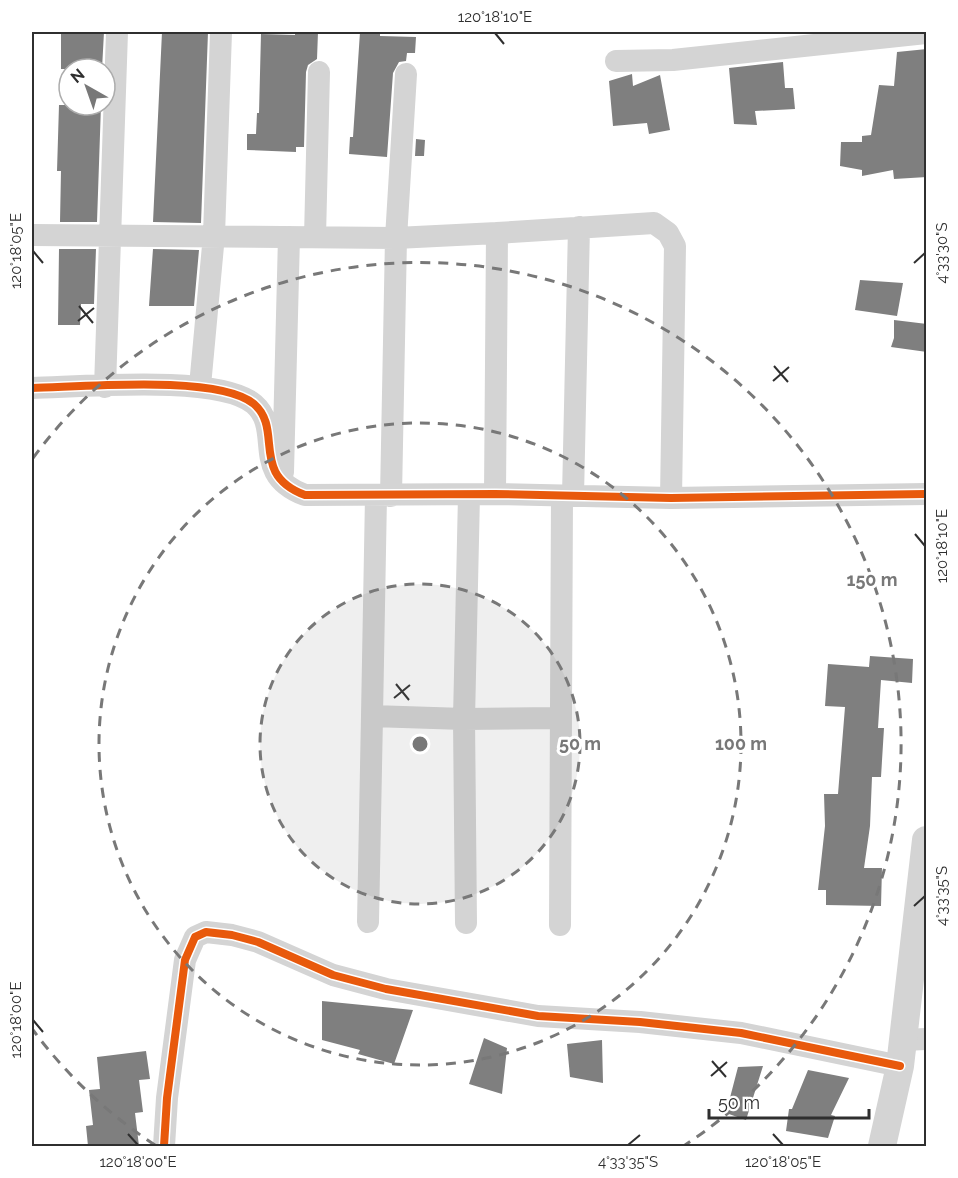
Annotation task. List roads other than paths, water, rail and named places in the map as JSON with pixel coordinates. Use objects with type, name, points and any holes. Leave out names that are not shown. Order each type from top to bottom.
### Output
[{"type":"street","points":[[105,387],[108,237],[117,32]]},
{"type":"street","points":[[200,386],[214,235],[221,32]]},
{"type":"street","points":[[616,61],[673,60],[927,33]]},
{"type":"street","points":[[315,237],[319,72]]},
{"type":"street","points":[[368,922],[372,716],[406,74]]},
{"type":"street","points":[[32,236],[214,235],[396,238],[654,223],[668,233],[675,246],[671,498]]},
{"type":"street","points":[[560,925],[561,718],[567,496],[579,227]]},
{"type":"street","points":[[495,494],[496,233]]},
{"type":"street","points":[[282,483],[290,237]]},
{"type":"street","points":[[32,388],[200,386],[236,394],[255,405],[265,423],[272,464],[282,483],[304,495],[495,494],[671,498],[927,495]]},
{"type":"street","points":[[466,922],[465,719],[469,495]]},
{"type":"street","points":[[372,716],[465,719],[561,718]]},
{"type":"street","points":[[882,1146],[910,1048],[927,840]]},
{"type":"street","points":[[165,1146],[167,1098],[184,960],[195,937],[206,932],[232,934],[258,942],[333,975],[386,989],[538,1016],[640,1022],[910,1048]]}]
